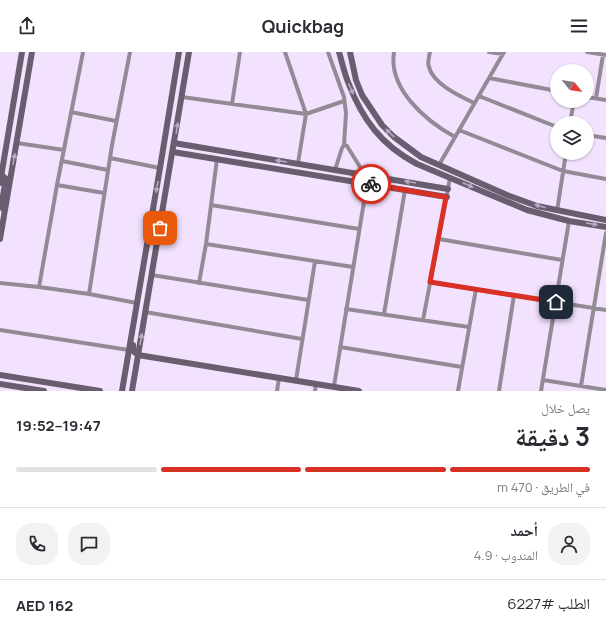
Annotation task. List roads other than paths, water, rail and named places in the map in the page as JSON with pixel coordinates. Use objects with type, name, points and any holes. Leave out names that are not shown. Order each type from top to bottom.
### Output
[{"type":"street","points":[[0,181],[22,52]]},
{"type":"street","points":[[0,239],[32,52]]},
{"type":"street","points":[[39,288],[83,52]]},
{"type":"street","points":[[90,294],[104,193],[116,121],[130,52]]},
{"type":"street","points":[[122,391],[178,52]]},
{"type":"street","points":[[132,391],[189,52]]},
{"type":"street","points":[[232,104],[240,52]]},
{"type":"street","points":[[285,52],[306,114],[298,163]]},
{"type":"street","points":[[328,52],[344,101],[346,114],[344,145],[335,170]]},
{"type":"street","points":[[339,52],[347,81],[359,108],[381,139],[405,158],[527,210],[568,221],[606,226]]},
{"type":"street","points":[[350,52],[356,80],[362,95],[382,126],[421,157],[537,206],[606,220]]},
{"type":"street","points":[[394,52],[392,63],[399,84],[408,99],[441,129],[455,137]]},
{"type":"street","points":[[430,52],[428,66],[430,72],[443,86],[474,103]]},
{"type":"street","points":[[439,165],[503,53],[489,52]]},
{"type":"street","points":[[587,52],[605,55],[596,98],[606,100]]},
{"type":"street","points":[[489,78],[550,90]]},
{"type":"street","points":[[479,96],[550,125]]},
{"type":"street","points":[[182,97],[306,114],[344,101]]},
{"type":"street","points":[[15,98],[15,119],[12,141],[64,150]]},
{"type":"street","points":[[71,112],[116,121]]},
{"type":"street","points":[[459,130],[563,171],[606,179]]},
{"type":"street","points":[[594,136],[606,138]]},
{"type":"street","points":[[174,142],[448,189]]},
{"type":"street","points":[[344,145],[347,146],[365,175]]},
{"type":"street","points":[[172,152],[446,197]]},
{"type":"street","points":[[110,158],[160,168]]},
{"type":"street","points":[[198,283],[206,244],[217,159]]},
{"type":"street","points":[[557,211],[565,160]]},
{"type":"street","points":[[62,161],[108,170]]},
{"type":"street","points":[[0,181],[3,176],[6,179],[2,201],[3,219]]},
{"type":"street","points":[[423,320],[450,178]]},
{"type":"street","points":[[334,386],[367,183]]},
{"type":"street","points":[[57,185],[104,193]]},
{"type":"street","points":[[384,314],[405,190]]},
{"type":"street","points":[[211,205],[359,229]]},
{"type":"street","points":[[541,391],[568,221]]},
{"type":"street","points":[[581,386],[595,308],[606,233]]},
{"type":"street","points":[[438,239],[562,260]]},
{"type":"street","points":[[206,244],[353,267]]},
{"type":"street","points":[[296,380],[315,261]]},
{"type":"street","points":[[600,270],[606,271]]},
{"type":"street","points":[[152,274],[198,283],[308,300]]},
{"type":"street","points":[[430,282],[606,310]]},
{"type":"street","points":[[0,283],[90,294],[137,303]]},
{"type":"street","points":[[458,391],[476,289]]},
{"type":"street","points":[[499,391],[514,295]]},
{"type":"street","points":[[346,309],[469,327]]},
{"type":"street","points":[[145,312],[302,339]]},
{"type":"street","points":[[134,319],[137,326],[132,348],[138,355],[334,386],[357,391]]},
{"type":"street","points":[[0,330],[129,350]]},
{"type":"street","points":[[340,347],[462,367]]},
{"type":"street","points":[[0,375],[100,391]]},
{"type":"street","points":[[21,378],[33,389]]},
{"type":"street","points":[[277,391],[279,378]]},
{"type":"street","points":[[543,380],[606,390]]},
{"type":"street","points":[[0,384],[44,391]]},
{"type":"street","points":[[315,391],[316,384]]}]
